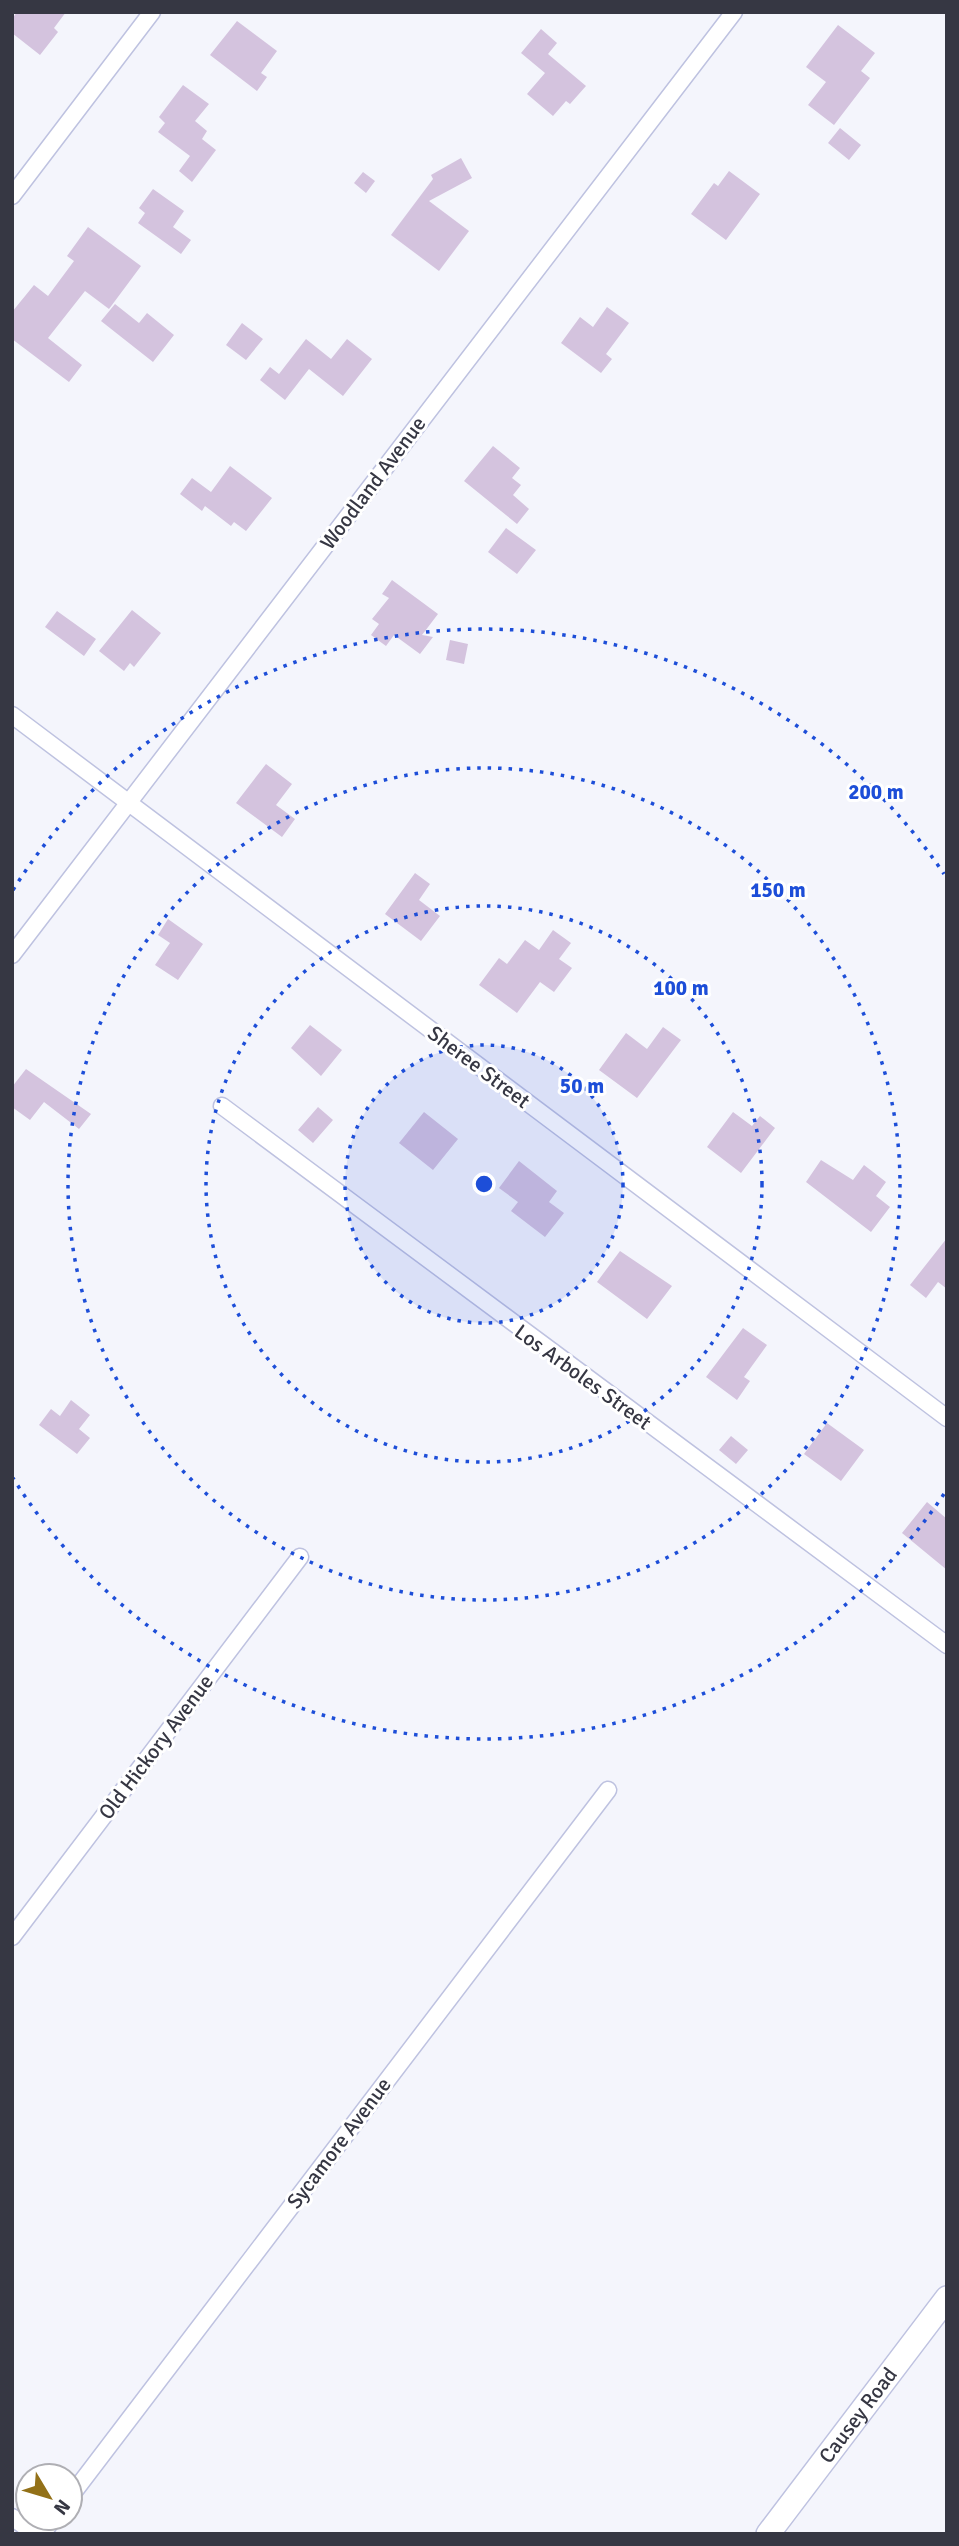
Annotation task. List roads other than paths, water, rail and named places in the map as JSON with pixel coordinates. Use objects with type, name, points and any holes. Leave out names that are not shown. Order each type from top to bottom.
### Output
[{"type":"street","points":[[12,195],[152,12]]},
{"type":"street","name":"Woodland Avenue","points":[[12,955],[734,12]]},
{"type":"street","name":"Sheree Street","points":[[12,715],[947,1418]]},
{"type":"street","name":"Los Arboles Street","points":[[222,1106],[947,1645]]},
{"type":"street","name":"Old Hickory Avenue","points":[[12,1937],[300,1557]]},
{"type":"street","name":"Sycamore Avenue","points":[[84,2479],[608,1790]]},
{"type":"street","name":"Causey Road","points":[[768,2534],[947,2298]]},
{"type":"street","points":[[12,2517],[35,2534]]}]
